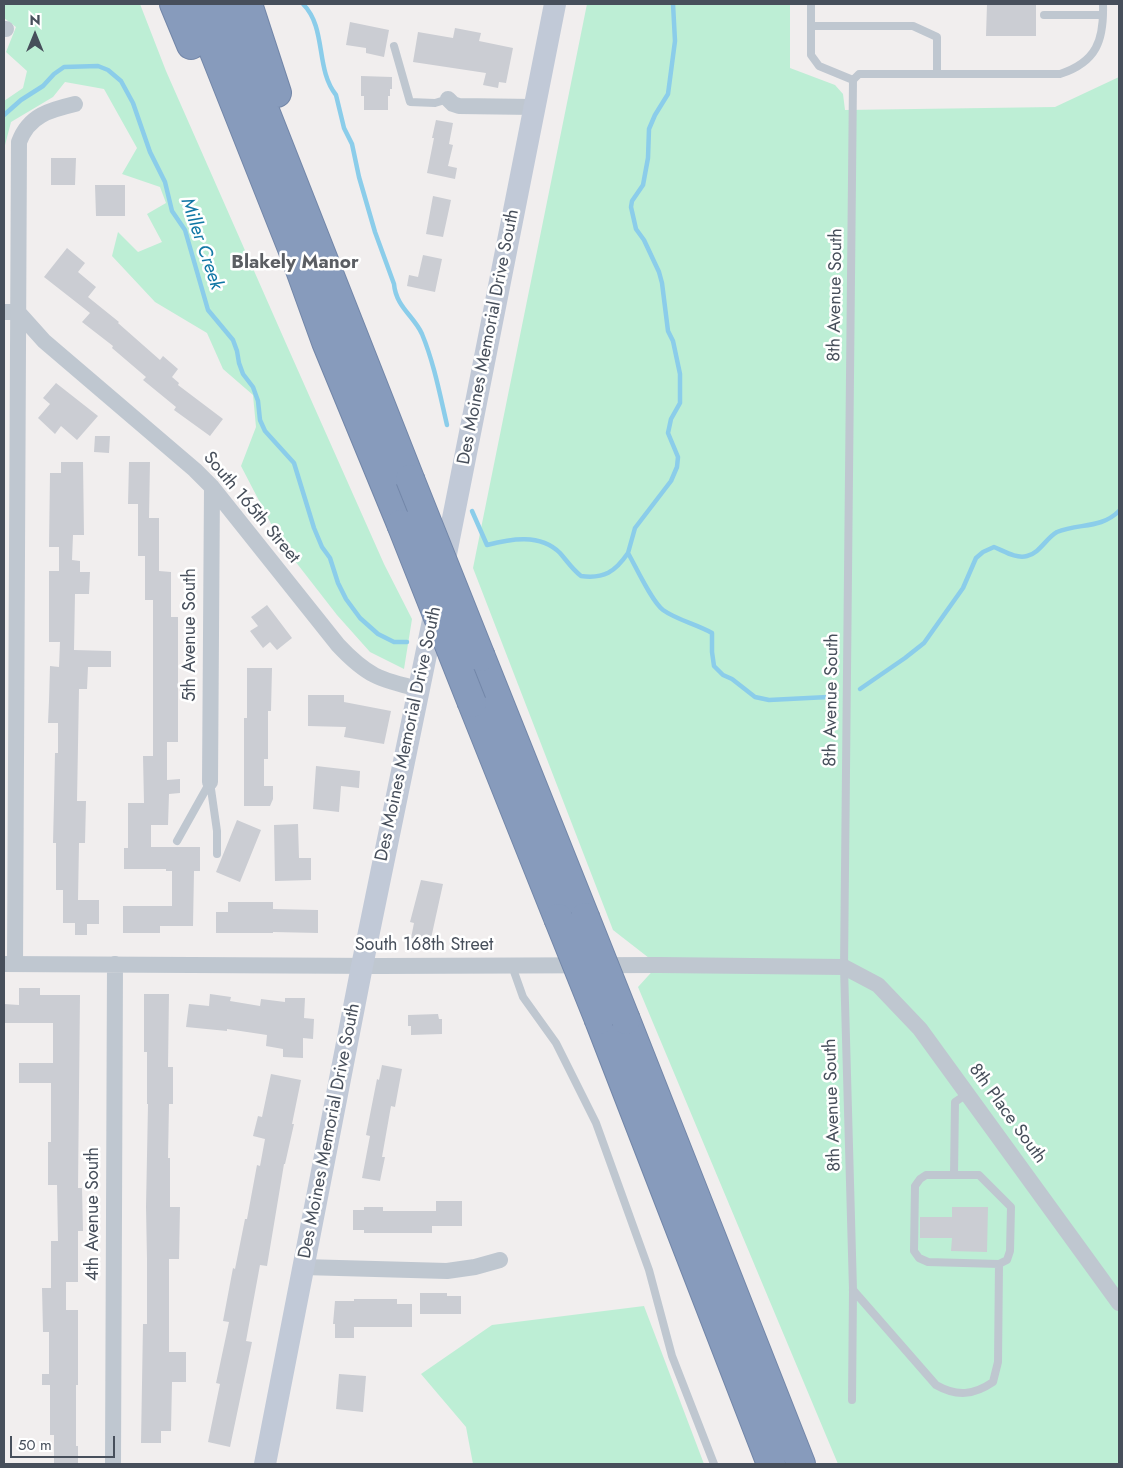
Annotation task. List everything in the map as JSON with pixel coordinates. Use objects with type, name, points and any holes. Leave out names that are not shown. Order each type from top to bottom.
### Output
[{"type":"highway","points":[[174,4],[296,294],[326,342]]},
{"type":"highway","points":[[195,4],[295,256],[326,342],[401,524],[599,1020],[772,1464]]},
{"type":"highway","points":[[223,4],[801,1464]]},
{"type":"highway","points":[[248,4],[300,166],[302,204]]},
{"type":"main road","name":"Des Moines Memorial Drive South","points":[[265,1464],[362,966],[555,4]]},
{"type":"street","points":[[448,99],[452,104],[459,106],[534,107]]},
{"type":"street","points":[[10,964],[11,312],[19,142],[23,131],[34,120],[51,110],[75,104]]},
{"type":"street","name":"South 165th Street","points":[[11,312],[195,470],[212,487],[338,645],[354,662],[367,672],[387,681],[419,689]]},
{"type":"street","name":"5th Avenue South","points":[[210,782],[212,487]]},
{"type":"street","name":"South 168th Street","points":[[10,964],[844,968]]},
{"type":"street","name":"4th Avenue South","points":[[112,1464],[115,964]]},
{"type":"street","name":"8th Place South","points":[[844,968],[878,985],[920,1029],[1119,1303]]},
{"type":"street","points":[[303,1267],[447,1271],[475,1267],[500,1260]]},
{"type":"lane","points":[[811,4],[810,52],[814,60],[819,66],[830,72],[853,80],[858,74],[1047,74],[1068,72],[1086,61],[1100,42],[1103,4]]},
{"type":"lane","points":[[1044,15],[1103,15]]},
{"type":"lane","points":[[810,26],[913,26],[938,37],[938,74]]},
{"type":"lane","points":[[394,46],[410,102],[435,103],[448,99]]},
{"type":"lane","name":"8th Avenue South","points":[[852,1400],[853,1290],[844,968],[853,80]]},
{"type":"lane","points":[[177,841],[210,782]]},
{"type":"lane","points":[[210,782],[217,831],[217,854]]},
{"type":"lane","points":[[512,966],[523,997],[556,1043],[596,1123],[649,1270],[672,1356],[714,1464]]},
{"type":"lane","points":[[954,1175],[955,1102],[967,1094]]},
{"type":"lane","points":[[926,1175],[979,1175],[1011,1207],[1010,1251],[1007,1260],[999,1264],[928,1262],[919,1258],[914,1251],[915,1186],[920,1179],[926,1175]]},
{"type":"lane","points":[[853,1290],[936,1385],[948,1392],[964,1393],[981,1390],[993,1382],[998,1362],[999,1264]]},
{"type":"green space","points":[[4,4],[140,4],[166,71],[288,348],[384,564],[412,619],[404,669],[370,652],[337,615],[281,543],[241,466],[256,427],[253,395],[223,369],[207,333],[155,302],[112,256],[118,232],[138,252],[162,242],[147,214],[166,203],[160,187],[122,174],[137,148],[104,89],[65,82],[53,97],[11,122],[4,149],[4,101],[23,88],[27,71],[6,52],[16,27],[4,18]]},
{"type":"green space","points":[[587,4],[790,4],[790,68],[835,85],[843,94],[845,110],[1055,107],[1119,77],[1119,1464],[838,1464],[638,987],[658,965],[613,930],[473,568]]},
{"type":"green space","points":[[644,1306],[704,1464],[473,1464],[466,1427],[421,1374],[492,1325]]},
{"type":"building","points":[[987,4],[1036,4],[1036,36],[986,36]]},
{"type":"building","points":[[350,22],[389,30],[384,57],[366,53],[366,48],[346,45]]},
{"type":"building","points":[[455,28],[481,33],[479,41],[513,48],[506,83],[499,82],[498,88],[483,85],[486,73],[413,62],[418,32],[453,38]]},
{"type":"building","points":[[361,76],[392,77],[392,89],[390,89],[390,96],[388,96],[388,110],[364,110],[364,96],[361,96]]},
{"type":"building","points":[[436,120],[453,123],[449,144],[453,145],[448,166],[457,168],[455,179],[427,173]]},
{"type":"building","points":[[51,158],[76,158],[75,185],[51,185]]},
{"type":"building","points":[[95,185],[125,185],[125,216],[96,216]]},
{"type":"building","points":[[433,196],[451,200],[443,237],[426,234]]},
{"type":"building","points":[[67,248],[85,263],[78,272],[96,287],[88,297],[119,322],[160,360],[163,356],[178,369],[172,377],[179,383],[178,385],[223,419],[210,436],[174,410],[176,407],[143,380],[146,377],[112,348],[113,346],[82,322],[90,313],[44,277]]},
{"type":"building","points":[[423,255],[442,259],[435,292],[407,286],[409,275],[418,277]]},
{"type":"building","points":[[56,383],[98,416],[77,440],[61,426],[55,434],[38,418],[50,404],[43,398]]},
{"type":"building","points":[[95,436],[110,436],[109,453],[94,452]]},
{"type":"building","points":[[61,462],[83,462],[84,535],[73,535],[72,560],[80,561],[80,572],[90,572],[89,594],[75,594],[74,650],[111,651],[111,667],[88,667],[87,689],[79,689],[77,801],[86,801],[85,843],[79,843],[78,900],[99,900],[99,924],[87,924],[87,935],[75,935],[75,923],[63,923],[63,890],[56,890],[56,843],[53,843],[55,753],[58,753],[58,723],[48,723],[50,666],[59,667],[60,642],[49,642],[49,571],[59,571],[59,547],[49,547],[50,473],[61,473]]},
{"type":"building","points":[[129,462],[150,462],[149,518],[159,518],[159,571],[171,572],[171,617],[178,617],[178,742],[167,742],[167,780],[180,779],[180,793],[169,794],[168,825],[151,825],[151,847],[200,847],[200,871],[194,871],[193,926],[160,926],[160,933],[123,933],[123,906],[172,906],[172,871],[166,871],[166,869],[124,869],[124,848],[128,848],[128,803],[144,803],[143,756],[153,756],[153,600],[145,600],[145,556],[138,556],[138,504],[128,504]]},
{"type":"building","points":[[267,605],[292,638],[277,650],[270,642],[263,648],[250,631],[258,626],[251,617]]},
{"type":"building","points":[[247,668],[272,668],[271,711],[268,711],[268,759],[264,759],[264,786],[273,786],[273,799],[270,806],[244,806],[244,718],[247,718]]},
{"type":"building","points":[[308,695],[344,695],[344,702],[391,711],[384,744],[344,737],[346,727],[308,726]]},
{"type":"building","points":[[316,766],[360,771],[359,788],[341,786],[339,812],[313,809]]},
{"type":"building","points":[[237,820],[261,830],[240,882],[216,872]]},
{"type":"building","points":[[298,824],[299,858],[311,858],[311,880],[275,881],[274,825]]},
{"type":"building","points":[[421,880],[443,884],[430,943],[411,938],[414,923],[410,922]]},
{"type":"building","points":[[228,902],[273,902],[273,909],[318,910],[318,933],[216,933],[216,912],[228,912]]},
{"type":"building","points":[[19,988],[40,988],[40,995],[80,995],[78,1188],[82,1188],[83,1231],[78,1231],[78,1282],[66,1282],[66,1310],[78,1310],[76,1446],[78,1446],[78,1464],[54,1464],[54,1435],[50,1435],[50,1385],[42,1385],[42,1374],[49,1374],[49,1332],[43,1332],[42,1288],[51,1288],[51,1241],[58,1241],[57,1185],[48,1185],[48,1142],[51,1142],[51,1083],[19,1083],[19,1063],[53,1063],[53,1023],[4,1023],[4,1004],[19,1005]]},
{"type":"building","points":[[144,994],[169,994],[168,1067],[173,1067],[173,1104],[169,1104],[168,1158],[170,1158],[170,1207],[180,1207],[179,1259],[169,1259],[169,1352],[186,1352],[186,1382],[172,1382],[171,1431],[161,1431],[161,1443],[141,1443],[143,1324],[147,1324],[146,1207],[148,1104],[147,1052],[144,1052]]},
{"type":"building","points":[[210,994],[231,997],[230,1001],[260,1006],[261,999],[285,1002],[285,998],[305,998],[304,1018],[314,1019],[313,1039],[303,1038],[303,1058],[283,1057],[283,1049],[266,1046],[267,1035],[227,1029],[227,1031],[186,1027],[189,1004],[209,1006]]},
{"type":"building","points":[[438,1014],[439,1019],[442,1019],[442,1034],[411,1035],[411,1026],[408,1026],[408,1015]]},
{"type":"building","points":[[382,1065],[402,1069],[395,1107],[391,1106],[382,1157],[385,1157],[380,1181],[362,1178],[370,1136],[366,1135],[377,1079],[379,1080]]},
{"type":"building","points":[[271,1074],[301,1080],[292,1124],[294,1124],[284,1164],[267,1266],[260,1265],[246,1341],[252,1342],[230,1447],[208,1442],[220,1384],[216,1383],[229,1322],[223,1321],[233,1268],[235,1269],[257,1165],[260,1166],[265,1139],[253,1136],[258,1116],[262,1117]]},
{"type":"building","points":[[436,1201],[462,1201],[462,1226],[432,1226],[432,1233],[364,1233],[364,1230],[353,1230],[353,1210],[364,1210],[364,1207],[383,1207],[383,1211],[436,1211]]},
{"type":"building","points":[[952,1207],[988,1207],[987,1252],[951,1251],[952,1238],[920,1238],[920,1217],[952,1217]]},
{"type":"building","points":[[420,1293],[447,1293],[447,1296],[461,1296],[461,1314],[420,1314]]},
{"type":"building","points":[[354,1299],[397,1299],[397,1304],[412,1304],[412,1327],[354,1327],[354,1338],[335,1338],[335,1324],[333,1324],[335,1301],[354,1301]]},
{"type":"building","points":[[339,1374],[366,1376],[363,1412],[336,1409]]},
{"type":"waterway","points":[[303,4],[315,25],[325,73],[336,95],[344,128],[352,144],[359,177],[395,292],[419,328],[430,356],[447,425]]},
{"type":"waterway","points":[[628,553],[635,528],[671,481],[677,467],[678,457],[668,433],[671,419],[680,403],[680,374],[673,341],[668,331],[659,272],[644,240],[636,229],[631,207],[632,201],[643,185],[648,158],[649,129],[668,94],[675,41],[673,4]]},
{"type":"waterway","name":"Miller Creek","points":[[4,115],[21,100],[43,86],[54,74],[64,67],[98,66],[108,70],[121,81],[133,103],[150,152],[165,182],[172,211],[185,230],[208,310],[233,340],[243,374],[253,387],[258,401],[260,420],[265,431],[294,463],[314,528],[322,547],[330,558],[338,583],[346,599],[360,618],[378,634],[394,642],[407,642]]},
{"type":"waterway","name":"Miller Creek","points":[[472,511],[487,545],[525,539],[543,542],[560,553],[581,576],[589,577],[608,573],[628,553],[649,592],[663,610],[674,617],[712,633],[714,666],[723,675],[732,679],[755,697],[769,700],[828,697]]},
{"type":"waterway","name":"Miller Creek","points":[[860,689],[924,643],[963,588],[976,558],[983,552],[994,547],[1014,556],[1027,556],[1036,552],[1057,532],[1105,521],[1119,511]]},
{"type":"district","name":"Blakely Manor","points":[[295,263]]}]
